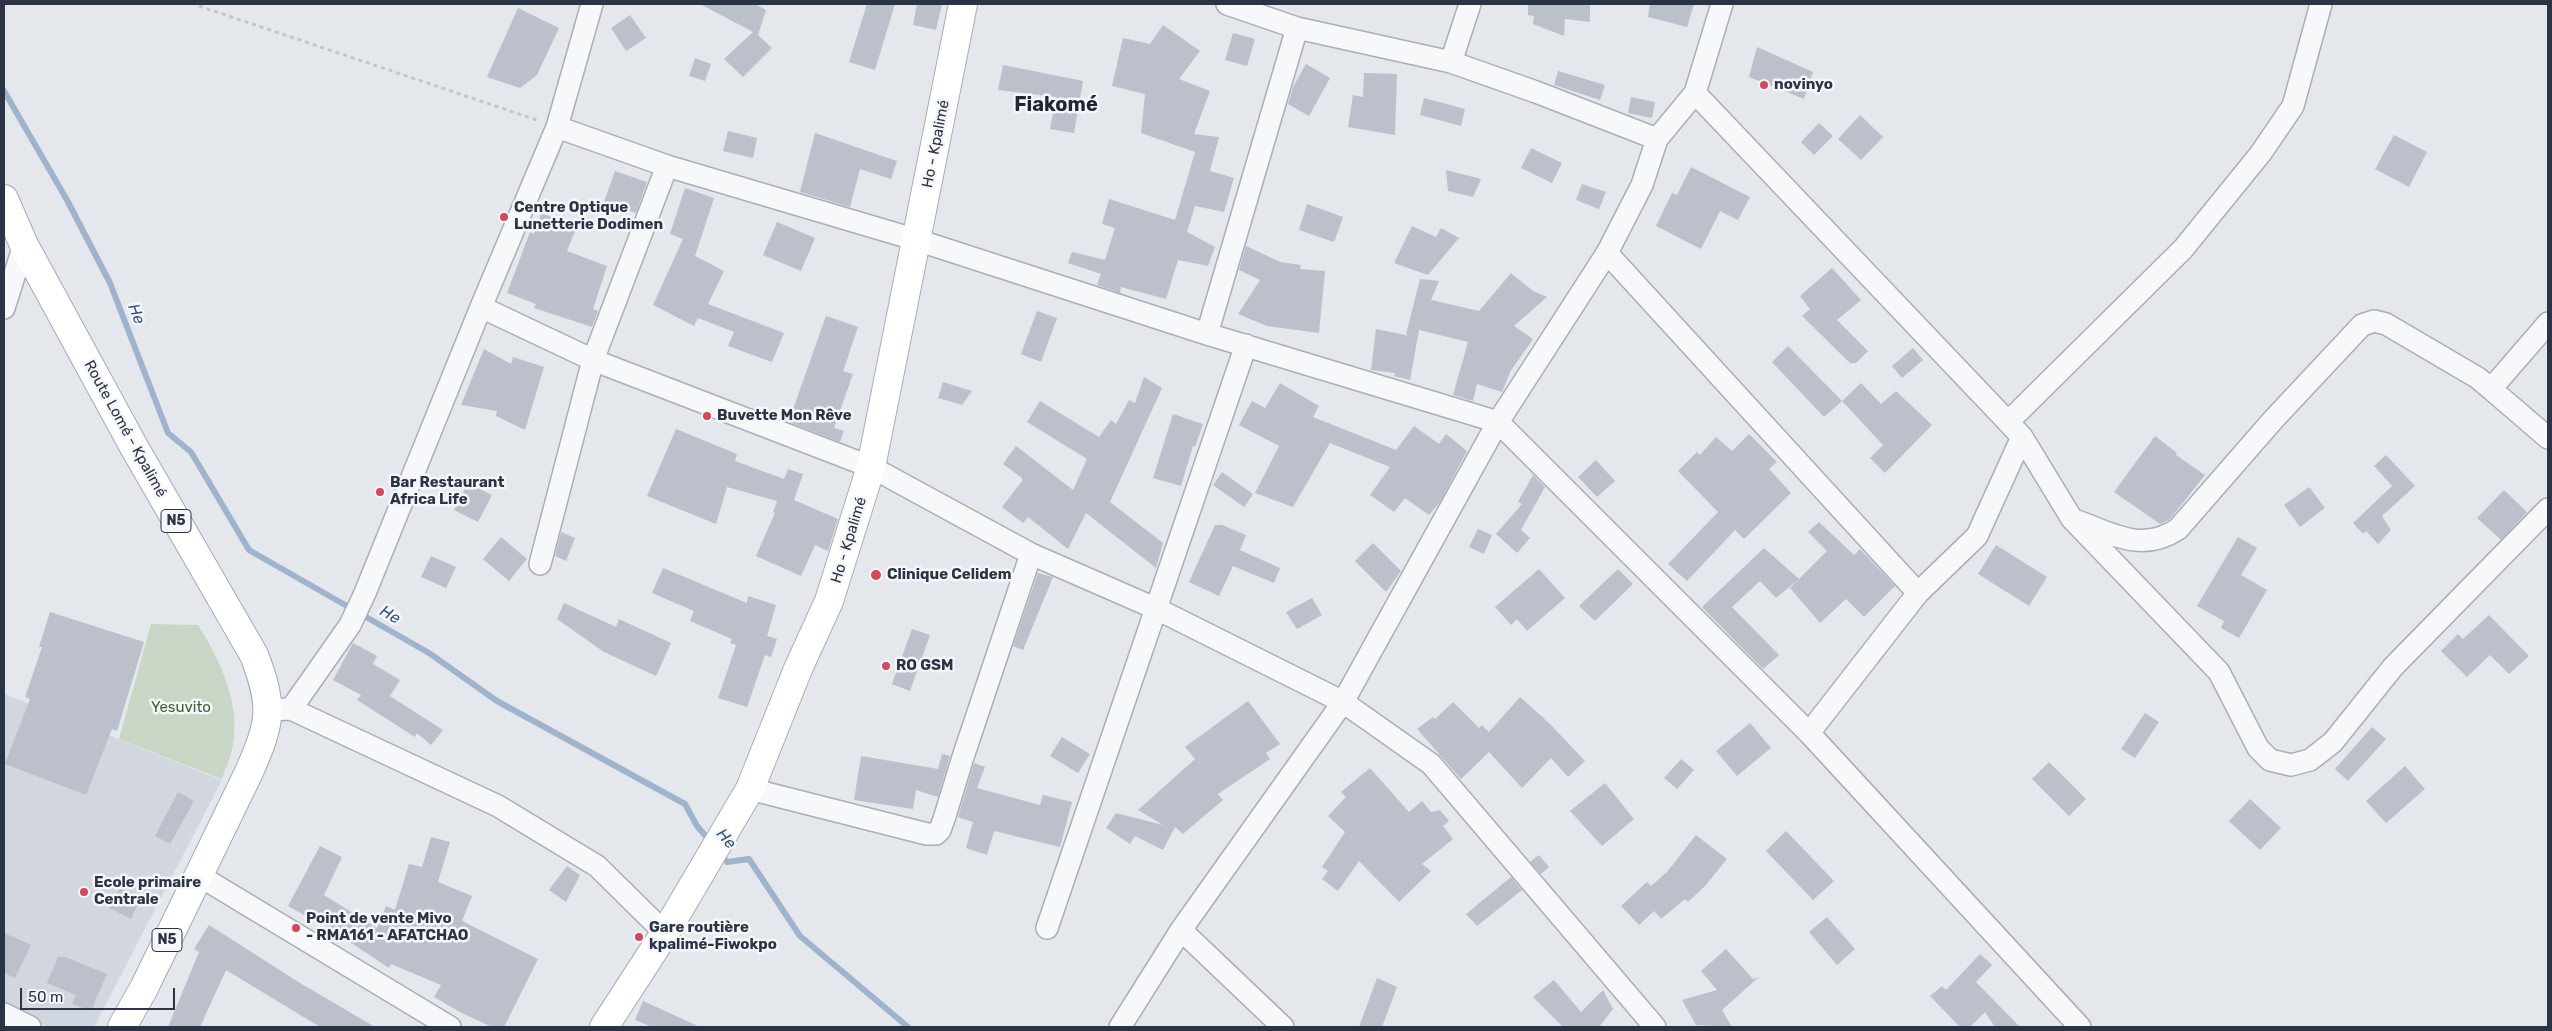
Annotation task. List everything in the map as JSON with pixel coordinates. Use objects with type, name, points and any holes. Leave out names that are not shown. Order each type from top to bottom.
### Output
[{"type":"main road","name":"Ho - Kpalimé","points":[[604,1027],[665,933],[692,884],[750,789],[798,669],[829,602],[871,467],[963,4]]},
{"type":"main road","name":"Route Lomé - Kpalimé","points":[[4,199],[24,245],[139,456],[254,655],[266,688],[280,709],[198,875]]},
{"type":"main road","name":"N5","points":[[122,1027],[144,988],[198,875]]},
{"type":"street","points":[[592,4],[557,127],[481,307],[365,593],[350,625],[280,709],[498,806],[597,866],[665,933]]},
{"type":"street","points":[[1227,4],[1296,28],[1451,62],[1536,92],[1657,139]]},
{"type":"street","points":[[1451,62],[1470,4]]},
{"type":"street","points":[[1120,1027],[1181,930],[1343,702],[1498,422],[1607,253],[1642,185],[1657,139],[1695,93],[1722,4]]},
{"type":"street","points":[[1809,733],[1918,592],[1977,536],[2015,430],[2183,249],[2266,145],[2293,106],[2321,4]]},
{"type":"street","points":[[1207,334],[1296,28]]},
{"type":"street","points":[[1695,93],[2015,430],[2072,519],[2219,672],[2258,748],[2270,760],[2291,765],[2310,760],[2333,742],[2393,667],[2548,510]]},
{"type":"street","points":[[557,127],[667,166],[917,240],[1207,334],[1498,422],[1809,733],[2073,1025]]},
{"type":"street","points":[[540,564],[593,360],[667,166]]},
{"type":"street","points":[[4,308],[24,245]]},
{"type":"street","points":[[1607,253],[1918,592]]},
{"type":"street","points":[[481,307],[593,360],[871,467],[1031,554],[1156,609],[1343,702],[1431,764],[1655,1027]]},
{"type":"street","points":[[2072,519],[2127,539],[2144,541],[2157,540],[2178,529],[2273,420],[2362,325],[2369,322],[2386,324],[2478,378],[2548,438]]},
{"type":"street","points":[[2491,389],[2548,323]]},
{"type":"street","points":[[1047,928],[1246,345]]},
{"type":"street","points":[[750,789],[927,834],[936,834],[940,830],[945,816],[1031,554]]},
{"type":"street","points":[[198,875],[450,1027]]},
{"type":"street","points":[[1181,930],[1284,1027]]},
{"type":"street","points":[[4,1014],[30,1027]]},
{"type":"path","points":[[199,6],[557,127]]},
{"type":"shaded area","name":"Ecole primaire Centrale","points":[[4,694],[222,780],[94,1027],[48,1027],[4,1004]]},
{"type":"green space","name":"Yesuvito","points":[[151,624],[198,625],[222,669],[232,701],[234,733],[232,750],[222,779],[119,739]]},
{"type":"building","points":[[700,4],[755,4],[766,10],[758,35],[772,48],[743,77],[724,59],[753,32]]},
{"type":"building","points":[[867,4],[895,4],[875,70],[849,62]]},
{"type":"building","points":[[917,4],[942,4],[936,30],[913,25]]},
{"type":"building","points":[[1528,4],[1590,4],[1590,22],[1565,19],[1564,36],[1533,24],[1534,16],[1528,15]]},
{"type":"building","points":[[1650,4],[1694,4],[1687,27],[1648,17]]},
{"type":"building","points":[[518,8],[559,28],[537,75],[520,88],[487,77]]},
{"type":"building","points":[[630,15],[646,38],[626,51],[611,28]]},
{"type":"building","points":[[1163,25],[1200,51],[1179,79],[1210,91],[1194,134],[1219,137],[1210,171],[1234,178],[1224,212],[1195,206],[1187,232],[1215,247],[1208,266],[1178,260],[1166,299],[1121,287],[1120,293],[1097,285],[1101,274],[1068,263],[1072,252],[1105,260],[1115,228],[1102,224],[1109,199],[1175,220],[1195,152],[1141,133],[1145,94],[1112,86],[1123,38],[1150,44]]},
{"type":"building","points":[[1233,33],[1255,39],[1247,66],[1225,60]]},
{"type":"building","points":[[1757,47],[1813,72],[1804,99],[1749,77]]},
{"type":"building","points":[[695,58],[711,64],[705,81],[689,76]]},
{"type":"building","points":[[1306,64],[1330,78],[1309,116],[1288,104],[1293,87]]},
{"type":"building","points":[[1003,65],[1083,81],[1074,133],[1050,129],[1056,97],[998,90]]},
{"type":"building","points":[[1558,71],[1605,85],[1600,100],[1554,85]]},
{"type":"building","points":[[1364,73],[1397,74],[1395,135],[1348,127],[1353,95],[1363,97]]},
{"type":"building","points":[[1631,97],[1655,102],[1652,118],[1628,113]]},
{"type":"building","points":[[1424,98],[1465,109],[1461,126],[1420,115]]},
{"type":"building","points":[[1860,115],[1883,137],[1861,160],[1838,139]]},
{"type":"building","points":[[1819,123],[1833,136],[1814,155],[1801,142]]},
{"type":"building","points":[[728,131],[757,138],[753,158],[723,151]]},
{"type":"building","points":[[815,133],[897,161],[891,179],[860,169],[850,207],[800,192]]},
{"type":"building","points":[[2394,135],[2427,152],[2409,187],[2375,169]]},
{"type":"building","points":[[1531,148],[1562,163],[1552,183],[1521,168]]},
{"type":"building","points":[[1691,167],[1750,197],[1738,220],[1720,211],[1701,249],[1656,226],[1672,193],[1677,195]]},
{"type":"building","points":[[1446,170],[1481,179],[1473,197],[1448,191]]},
{"type":"building","points":[[615,171],[647,182],[636,213],[604,202]]},
{"type":"building","points":[[1582,184],[1606,192],[1599,209],[1576,200]]},
{"type":"building","points":[[685,188],[714,198],[695,256],[724,271],[708,304],[784,333],[772,362],[728,346],[734,332],[698,318],[694,326],[653,305],[683,239],[670,234]]},
{"type":"building","points":[[1307,204],[1343,217],[1334,242],[1299,230]]},
{"type":"building","points":[[541,213],[577,226],[567,251],[607,266],[593,309],[598,311],[592,327],[534,308],[536,304],[507,293],[530,232],[534,234]]},
{"type":"building","points":[[777,222],[815,238],[801,271],[763,255]]},
{"type":"building","points":[[1412,226],[1436,237],[1441,228],[1459,238],[1428,275],[1394,263]]},
{"type":"building","points":[[1246,246],[1280,262],[1301,265],[1300,269],[1325,271],[1319,333],[1267,326],[1238,314],[1260,280],[1239,270]]},
{"type":"building","points":[[1832,268],[1861,300],[1837,320],[1868,351],[1856,363],[1850,363],[1802,316],[1810,309],[1800,296]]},
{"type":"building","points":[[1511,273],[1533,291],[1547,297],[1514,326],[1533,339],[1510,372],[1502,392],[1477,384],[1473,401],[1453,395],[1468,342],[1419,330],[1410,380],[1394,376],[1395,373],[1371,370],[1376,329],[1410,336],[1406,334],[1420,279],[1439,281],[1431,300],[1479,311]]},
{"type":"building","points":[[1037,311],[1057,318],[1041,362],[1021,354]]},
{"type":"building","points":[[826,316],[858,327],[843,371],[853,374],[834,428],[844,431],[840,442],[781,419],[785,409],[792,412]]},
{"type":"building","points":[[1788,346],[1842,401],[1824,417],[1772,362]]},
{"type":"building","points":[[1913,348],[1923,360],[1902,378],[1892,366]]},
{"type":"building","points":[[484,349],[511,364],[513,357],[544,367],[525,430],[496,416],[497,411],[461,405]]},
{"type":"building","points":[[1144,377],[1162,388],[1110,502],[1163,543],[1156,568],[1086,513],[1068,549],[1028,517],[1023,523],[1002,507],[1022,481],[1022,478],[1003,464],[1016,446],[1073,490],[1087,459],[1027,422],[1040,401],[1099,437],[1111,420],[1116,424],[1129,400],[1135,403]]},
{"type":"building","points":[[943,382],[972,391],[962,405],[938,398]]},
{"type":"building","points":[[1280,383],[1319,406],[1313,417],[1396,450],[1414,426],[1439,444],[1446,434],[1467,451],[1440,502],[1429,515],[1405,498],[1394,512],[1370,495],[1390,467],[1330,443],[1293,507],[1255,493],[1279,446],[1239,425],[1252,401],[1265,408]]},
{"type":"building","points":[[1861,383],[1881,404],[1896,391],[1932,425],[1885,473],[1870,458],[1883,445],[1842,401]]},
{"type":"building","points":[[1173,414],[1203,424],[1195,447],[1193,446],[1181,486],[1153,478]]},
{"type":"building","points":[[676,429],[737,454],[735,461],[784,479],[788,469],[803,474],[794,500],[838,519],[828,551],[815,545],[801,576],[756,556],[775,513],[773,512],[777,501],[727,487],[716,524],[647,496]]},
{"type":"building","points":[[1749,434],[1777,462],[1769,469],[1791,493],[1744,539],[1735,530],[1687,581],[1668,564],[1718,512],[1678,471],[1697,452],[1700,455],[1716,437],[1732,451]]},
{"type":"building","points":[[2155,436],[2177,453],[2176,455],[2205,475],[2170,519],[2160,524],[2114,492]]},
{"type":"building","points":[[2386,455],[2415,486],[2382,516],[2391,530],[2378,544],[2366,531],[2363,534],[2353,523],[2392,486],[2374,466]]},
{"type":"building","points":[[1596,460],[1615,481],[1597,497],[1578,477]]},
{"type":"building","points":[[1222,472],[1253,494],[1244,507],[1213,485]]},
{"type":"building","points":[[1533,475],[1545,487],[1521,530],[1530,538],[1517,553],[1496,534],[1522,504],[1518,502]]},
{"type":"building","points":[[468,483],[492,495],[478,522],[454,510]]},
{"type":"building","points":[[2309,487],[2325,508],[2300,527],[2284,505]]},
{"type":"building","points":[[2504,490],[2527,512],[2501,540],[2477,518]]},
{"type":"building","points":[[1819,522],[1854,555],[1860,549],[1895,586],[1864,617],[1846,599],[1820,623],[1790,588],[1827,551],[1808,532]]},
{"type":"building","points":[[1215,525],[1222,525],[1246,535],[1240,550],[1280,568],[1274,583],[1233,566],[1219,596],[1189,582]]},
{"type":"building","points":[[1478,529],[1492,535],[1484,554],[1469,547]]},
{"type":"building","points":[[561,532],[575,538],[566,561],[555,556]]},
{"type":"building","points":[[501,537],[527,559],[509,581],[483,559]]},
{"type":"building","points":[[2238,537],[2257,548],[2241,575],[2267,590],[2239,638],[2221,628],[2224,621],[2197,606]]},
{"type":"building","points":[[1373,543],[1401,571],[1386,592],[1355,561]]},
{"type":"building","points":[[1996,545],[2047,577],[2029,606],[1978,574]]},
{"type":"building","points":[[1764,548],[1799,579],[1776,598],[1760,581],[1732,607],[1779,655],[1763,669],[1702,607]]},
{"type":"building","points":[[431,556],[456,567],[446,588],[421,577]]},
{"type":"building","points":[[663,568],[747,603],[748,596],[776,605],[767,636],[777,639],[771,657],[765,655],[747,707],[718,698],[736,645],[730,643],[732,639],[690,621],[694,611],[652,593]]},
{"type":"building","points":[[1539,569],[1565,598],[1527,631],[1517,619],[1511,625],[1495,607]]},
{"type":"building","points":[[1618,569],[1633,584],[1595,621],[1579,606]]},
{"type":"building","points":[[1038,573],[1053,577],[1023,650],[1013,646]]},
{"type":"building","points":[[1312,598],[1322,615],[1297,629],[1286,612]]},
{"type":"building","points":[[564,603],[616,627],[619,619],[671,643],[656,676],[604,652],[557,619]]},
{"type":"building","points":[[50,612],[144,642],[117,731],[112,729],[86,795],[5,764],[30,699],[25,697],[42,647],[39,647]]},
{"type":"building","points":[[2489,615],[2529,656],[2509,674],[2490,655],[2467,677],[2441,651],[2458,634],[2463,639]]},
{"type":"building","points":[[912,629],[930,635],[910,691],[892,684]]},
{"type":"building","points":[[353,643],[377,656],[373,664],[400,680],[390,696],[443,730],[431,745],[417,733],[415,737],[357,700],[361,695],[333,680]]},
{"type":"building","points":[[1520,697],[1549,723],[1585,761],[1568,777],[1551,758],[1522,788],[1489,752],[1461,779],[1417,729],[1433,717],[1435,719],[1453,702],[1479,728],[1482,725],[1489,732]]},
{"type":"building","points":[[1248,701],[1280,744],[1266,753],[1270,759],[1218,794],[1223,800],[1183,834],[1175,827],[1163,850],[1135,836],[1130,844],[1106,828],[1116,813],[1163,825],[1138,810],[1195,759],[1185,747]]},
{"type":"building","points":[[2145,713],[2159,722],[2135,758],[2121,749]]},
{"type":"building","points":[[1750,723],[1771,748],[1737,776],[1716,751]]},
{"type":"building","points":[[2372,727],[2386,739],[2348,781],[2335,769]]},
{"type":"building","points":[[1062,737],[1090,754],[1078,773],[1050,756]]},
{"type":"building","points":[[942,754],[950,756],[938,797],[916,790],[913,809],[854,800],[861,756],[938,769]]},
{"type":"building","points":[[1681,759],[1694,770],[1677,789],[1664,778]]},
{"type":"building","points":[[2049,762],[2086,799],[2069,816],[2032,779]]},
{"type":"building","points":[[974,763],[985,767],[977,788],[1040,805],[1043,795],[1072,802],[1060,847],[994,831],[987,855],[966,848],[973,822],[958,817]]},
{"type":"building","points":[[2405,766],[2425,789],[2386,823],[2366,801]]},
{"type":"building","points":[[1370,768],[1409,812],[1422,801],[1431,812],[1440,810],[1449,821],[1443,826],[1453,839],[1422,864],[1431,871],[1399,902],[1359,861],[1338,891],[1322,879],[1328,871],[1322,867],[1345,832],[1328,816],[1346,797],[1341,792]]},
{"type":"building","points":[[1605,783],[1634,819],[1602,846],[1570,811]]},
{"type":"building","points":[[178,792],[194,801],[170,844],[155,836]]},
{"type":"building","points":[[2250,799],[2281,828],[2260,850],[2229,821]]},
{"type":"building","points":[[1786,831],[1834,881],[1813,900],[1766,851]]},
{"type":"building","points":[[1696,835],[1727,859],[1705,886],[1688,902],[1685,899],[1661,919],[1654,911],[1639,925],[1621,906],[1647,882],[1651,886],[1667,872]]},
{"type":"building","points":[[431,837],[450,842],[438,882],[472,896],[462,921],[538,959],[504,1027],[492,1027],[460,1012],[434,997],[441,985],[391,964],[389,968],[314,918],[313,920],[288,906],[320,846],[342,857],[324,895],[377,928],[386,906],[395,910],[409,864],[422,867]]},
{"type":"building","points":[[1539,855],[1549,867],[1541,874],[1530,862]]},
{"type":"building","points":[[567,866],[580,875],[566,902],[549,890]]},
{"type":"building","points":[[1511,877],[1522,890],[1477,926],[1466,914]]},
{"type":"building","points":[[120,887],[141,898],[131,919],[109,908]]},
{"type":"building","points":[[1827,917],[1855,949],[1837,965],[1809,932]]},
{"type":"building","points":[[209,925],[300,983],[375,1027],[320,1027],[226,970],[200,1027],[168,1027],[199,952],[194,949]]},
{"type":"building","points":[[4,933],[31,945],[15,978],[4,973]]},
{"type":"building","points":[[1726,949],[1753,979],[1759,977],[1722,1010],[1732,1027],[1696,1025],[1682,1000],[1717,990],[1701,971]]},
{"type":"building","points":[[1980,954],[1992,965],[1976,982],[2020,1027],[1995,1027],[1985,1012],[1970,1027],[1960,1027],[1930,996],[1942,986],[1946,990]]},
{"type":"building","points":[[58,957],[65,957],[107,974],[91,1011],[72,1004],[76,995],[47,983]]},
{"type":"building","points":[[1377,978],[1397,987],[1382,1027],[1359,1027]]},
{"type":"building","points":[[1554,980],[1581,1012],[1603,990],[1613,1009],[1599,1027],[1563,1027],[1533,997]]},
{"type":"building","points":[[643,1001],[700,1027],[652,1027],[635,1020]]},
{"type":"waterway","name":"He","points":[[4,91],[67,200],[110,283],[168,433],[191,452],[249,550],[429,653],[497,701],[685,804],[697,826],[711,842]]},
{"type":"waterway","name":"He","points":[[720,854],[727,862],[749,859],[800,936],[908,1027]]},
{"type":"place","name":"novinyo","points":[[1764,85]]},
{"type":"place","name":"Centre Optique Lunetterie Dodimen","points":[[504,217]]},
{"type":"place","name":"Buvette Mon Rêve","points":[[707,416]]},
{"type":"place","name":"Bar Restaurant Africa Life","points":[[380,492]]},
{"type":"place","name":"Clinique Celidem","points":[[876,575]]},
{"type":"place","name":"RO GSM","points":[[886,666]]},
{"type":"place","name":"Ecole primaire Centrale","points":[[84,892]]},
{"type":"place","name":"Point de vente Mivo - RMA161 - AFATCHAO","points":[[296,928]]},
{"type":"place","name":"Gare routière kpalimé-Fiwokpo","points":[[639,937]]},
{"type":"district","name":"Fiakomé","points":[[1056,105]]}]
